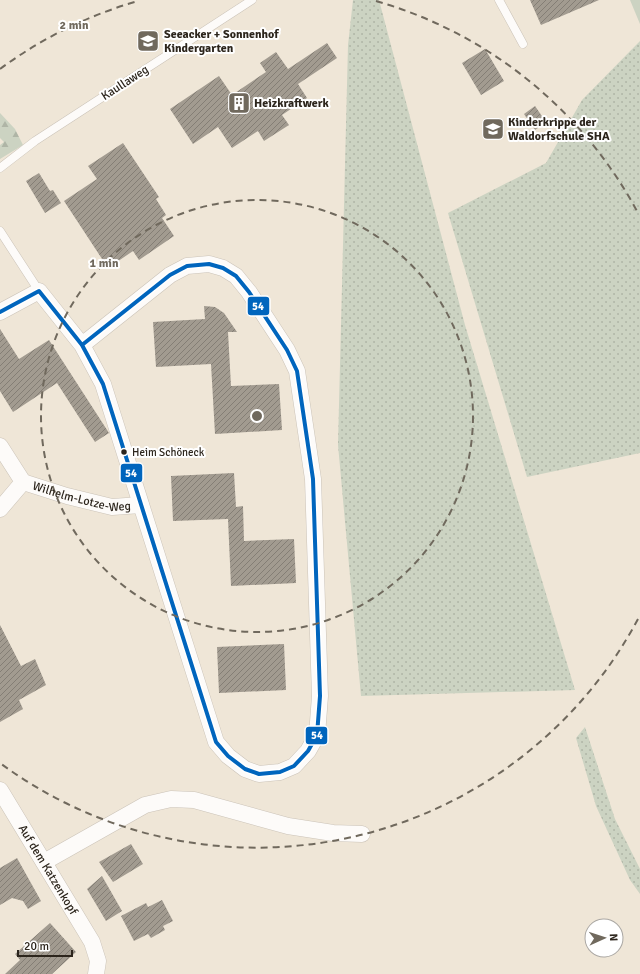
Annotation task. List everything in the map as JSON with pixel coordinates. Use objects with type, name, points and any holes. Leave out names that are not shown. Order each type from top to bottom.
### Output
[{"type":"street","name":"Wilhelm-Lotze-Weg","points":[[38,291],[82,345],[103,384],[216,742],[228,756],[245,769],[260,774],[280,772],[294,766],[308,751],[317,735],[320,696],[313,479],[297,371],[287,350],[249,292],[236,276],[223,268],[209,264],[188,266],[170,275],[82,345]]},
{"type":"street","points":[[0,312],[38,291]]},
{"type":"street","name":"Wilhelm-Lotze-Weg","points":[[0,446],[23,482],[67,496],[112,507],[141,505]]},
{"type":"street","name":"Wilhelm-Lotze-Weg","points":[[0,509],[23,482]]},
{"type":"street","name":"Auf dem Katzenkopf","points":[[0,790],[6,813],[44,862],[92,942],[98,961],[96,974]]},
{"type":"street","points":[[44,862],[145,805],[171,799],[194,800],[288,826],[334,833],[362,834]]},
{"type":"lane","name":"Kaullaweg","points":[[0,168],[35,141],[252,0]]},
{"type":"lane","points":[[499,0],[523,44]]},
{"type":"lane","points":[[0,231],[38,291]]},
{"type":"green space","points":[[353,0],[379,0],[465,325],[575,690],[361,696],[338,445],[348,45]]},
{"type":"green space","points":[[630,0],[640,0],[640,24]]},
{"type":"green space","points":[[640,41],[640,453],[527,477],[448,213],[546,163],[582,100]]},
{"type":"green space","points":[[0,113],[15,129],[23,145],[0,159],[0,145],[4,142],[0,138]]},
{"type":"green space","points":[[585,727],[615,819],[640,869],[640,894],[630,880],[596,806],[576,738]]},
{"type":"building","points":[[530,0],[599,0],[541,25]]},
{"type":"building","name":"Heizkraftwerk","points":[[327,43],[337,58],[298,84],[307,98],[282,115],[289,125],[264,141],[258,131],[232,148],[218,127],[193,144],[170,109],[219,76],[232,95],[266,72],[260,63],[276,52],[288,69]]},
{"type":"building","points":[[485,49],[504,81],[481,95],[462,63]]},
{"type":"building","points":[[535,106],[546,122],[535,130],[524,114]]},
{"type":"building","points":[[123,143],[159,197],[156,199],[166,215],[162,218],[174,236],[139,260],[133,251],[108,268],[64,201],[97,179],[88,166]]},
{"type":"building","points":[[39,173],[50,191],[53,190],[61,203],[45,213],[26,181]]},
{"type":"building","points":[[204,306],[215,307],[224,313],[237,332],[228,332],[231,386],[279,384],[282,430],[215,434],[211,364],[156,367],[153,322],[205,319]]},
{"type":"building","points":[[0,329],[19,359],[49,340],[109,433],[95,442],[57,383],[13,412],[0,391]]},
{"type":"building","points":[[234,473],[236,507],[243,506],[244,541],[294,539],[296,583],[231,586],[228,519],[173,521],[171,476]]},
{"type":"building","points":[[0,625],[21,666],[35,659],[46,685],[19,700],[23,709],[0,722]]},
{"type":"building","points":[[284,644],[286,690],[219,693],[217,647]]},
{"type":"building","points":[[131,844],[143,864],[113,882],[99,862]]},
{"type":"building","points":[[17,858],[41,901],[28,909],[23,901],[12,898],[0,905],[0,868]]},
{"type":"building","points":[[102,876],[122,911],[106,921],[87,889]]},
{"type":"building","points":[[162,900],[173,921],[163,926],[165,930],[151,938],[148,934],[134,941],[121,916],[146,903],[148,907]]},
{"type":"building","points":[[50,923],[76,952],[52,974],[5,974],[20,960],[15,954]]},
{"type":"transit line","name":"54","points":[[0,312],[39,291],[82,345],[103,384],[216,742],[228,756],[245,769],[259,774],[280,772],[294,766],[308,751],[317,735],[320,696],[313,479],[297,371],[287,350],[249,292],[236,276],[223,268],[209,264],[187,266],[170,275],[82,345]]},
{"type":"place","name":"Seeacker + Sonnenhof Kindergarten","points":[[148,41]]},
{"type":"place","name":"Heizkraftwerk","points":[[239,103]]},
{"type":"place","name":"Kinderkrippe der Waldorfschule SHA","points":[[493,129]]},
{"type":"place","name":"Heim Schöneck","points":[[124,452]]}]
